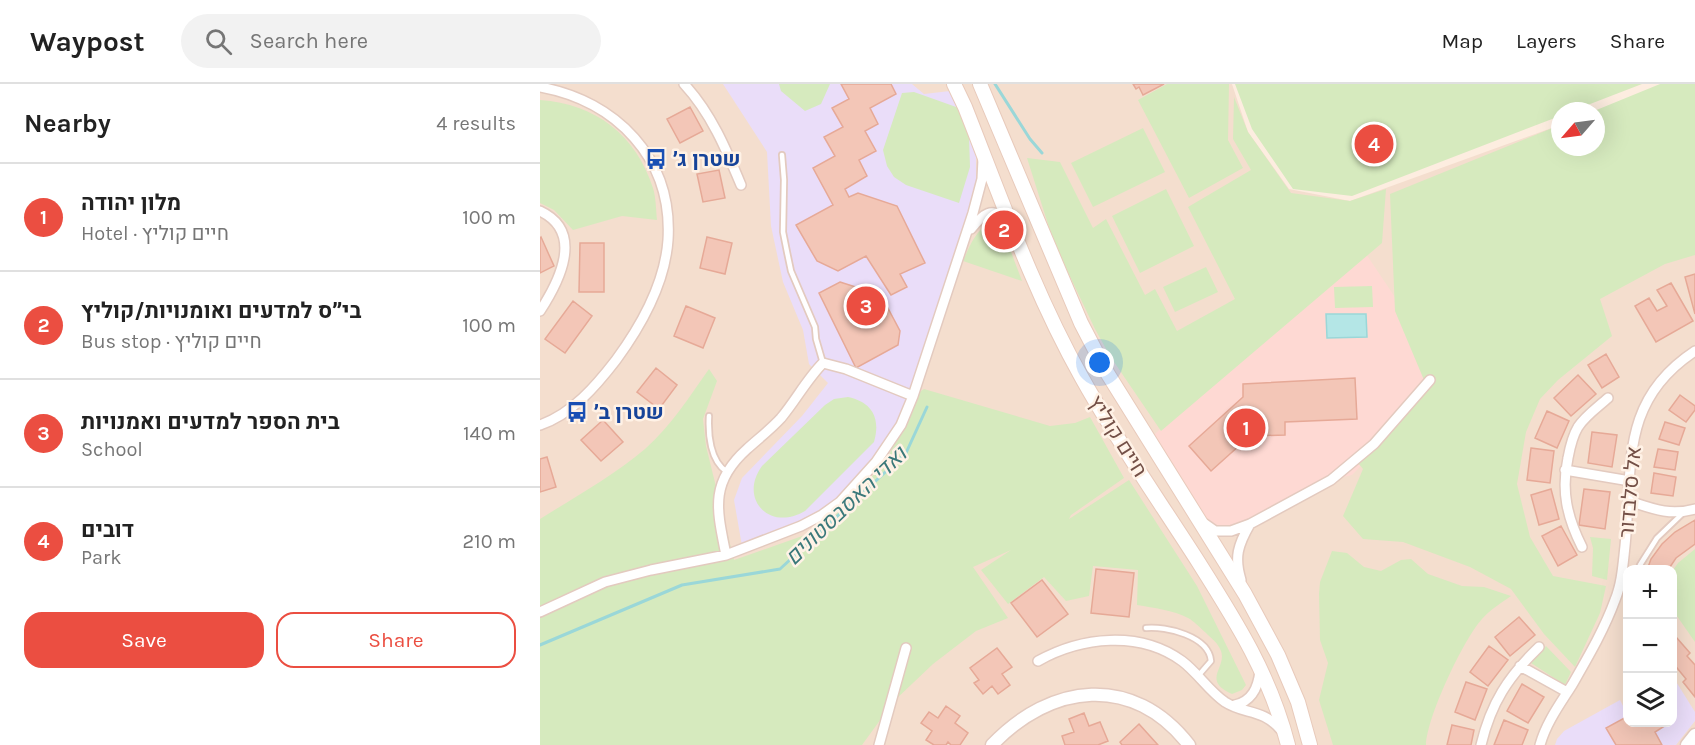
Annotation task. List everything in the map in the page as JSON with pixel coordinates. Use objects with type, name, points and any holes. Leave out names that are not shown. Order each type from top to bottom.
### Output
[{"type":"main road","name":"חיים קוליץ","points":[[954,84],[1046,305],[1083,380],[1215,588],[1260,664],[1278,709],[1287,740]]},
{"type":"main road","name":"חיים קוליץ","points":[[980,84],[1057,270],[1094,349],[1245,594],[1278,655],[1298,702],[1310,745]]},
{"type":"street","points":[[684,84],[711,120],[727,150],[741,185]]},
{"type":"street","points":[[540,87],[578,97],[616,120],[632,134],[646,151],[658,175],[663,192],[668,239],[651,302],[625,349],[580,400],[557,416],[540,424]]},
{"type":"street","points":[[540,612],[605,582],[726,555],[801,526],[840,502],[876,462],[901,425],[913,396],[966,236],[982,179],[982,148]]},
{"type":"street","points":[[540,211],[548,215],[560,230],[566,248],[566,258],[553,291],[540,311]]},
{"type":"street","points":[[966,236],[981,218],[991,212],[996,212],[1006,218],[1015,229]]},
{"type":"street","name":"אל סלבדור","points":[[1540,745],[1551,717],[1598,642],[1617,597],[1623,568],[1634,437],[1639,417],[1656,385],[1671,369],[1695,351]]},
{"type":"street","points":[[726,555],[718,507],[718,490],[727,472],[744,451],[779,420],[823,363],[846,369],[913,396]]},
{"type":"street","points":[[1195,513],[1204,524],[1215,531],[1231,531],[1250,524],[1331,480],[1374,444],[1430,380]]},
{"type":"street","points":[[1582,547],[1572,528],[1567,510],[1564,490],[1566,470],[1574,435],[1579,426],[1608,399]]},
{"type":"street","points":[[1566,470],[1630,481]]},
{"type":"street","points":[[1629,501],[1667,513],[1695,509]]},
{"type":"street","points":[[1245,594],[1238,570],[1238,551],[1240,541],[1250,524]]},
{"type":"street","points":[[1038,661],[1052,653],[1091,641],[1127,640],[1163,650],[1180,660],[1221,699],[1233,706],[1264,715],[1275,722],[1287,740]]},
{"type":"street","points":[[1481,745],[1490,712],[1497,697],[1520,666],[1539,647]]},
{"type":"street","points":[[879,745],[906,648]]},
{"type":"street","points":[[1233,706],[1243,704],[1254,693],[1260,675],[1260,664]]},
{"type":"street","points":[[1520,666],[1567,692]]},
{"type":"street","points":[[992,745],[1008,728],[1037,709],[1067,698],[1100,695],[1124,698],[1144,706],[1178,731],[1189,745]]},
{"type":"street","points":[[1687,745],[1695,735]]},
{"type":"lane","points":[[782,155],[783,232],[791,271],[815,327],[823,363]]},
{"type":"lane","points":[[709,416],[708,428],[715,456],[722,469],[727,472]]},
{"type":"lane","points":[[1640,564],[1657,538],[1683,512]]},
{"type":"lane","points":[[1146,628],[1158,627],[1181,632],[1207,650],[1211,661],[1198,676]]},
{"type":"shaded area","points":[[540,84],[1232,84],[1248,132],[1289,189],[1350,201],[1551,128],[1551,156],[1605,156],[1605,142],[1695,88],[1695,745],[540,745]]},
{"type":"shaded area","points":[[723,84],[912,84],[924,94],[950,91],[976,148],[976,189],[906,405],[874,461],[839,497],[805,521],[775,530],[742,546],[734,500],[742,478],[802,416],[828,383],[809,364],[803,330],[783,282],[771,226],[767,152]]},
{"type":"shaded area","points":[[1364,251],[1448,376],[1352,475],[1331,480],[1231,531],[1210,528],[1149,439]]},
{"type":"shaded area","points":[[1677,683],[1695,712],[1695,721],[1676,745],[1555,745],[1564,731],[1620,700],[1623,706],[1623,727],[1677,727]]},
{"type":"green space","points":[[779,84],[830,84],[821,104],[805,111],[781,91]]},
{"type":"green space","points":[[1167,84],[1229,84],[1228,140],[1243,168],[1189,198],[1138,100]]},
{"type":"green space","points":[[1235,84],[1642,84],[1595,102],[1551,102],[1551,119],[1352,196],[1293,189],[1252,129]]},
{"type":"green space","points":[[1660,84],[1695,84],[1695,255],[1665,264],[1600,299],[1612,336],[1558,380],[1540,399],[1526,432],[1517,484],[1530,537],[1553,576],[1606,586],[1600,613],[1575,667],[1544,634],[1511,589],[1470,567],[1403,542],[1363,539],[1343,516],[1363,469],[1358,463],[1386,434],[1424,380],[1395,311],[1390,194],[1551,129],[1551,156],[1605,156],[1605,106]]},
{"type":"green space","points":[[914,92],[959,108],[969,136],[970,167],[959,203],[906,185],[894,177],[887,166],[883,150],[902,93]]},
{"type":"green space","points":[[1234,97],[1248,132],[1291,193],[1350,201],[1386,189],[1382,243],[1161,431],[1110,356],[1095,329],[1054,243],[1027,158],[1060,162],[1093,228],[1106,219],[1145,295],[1155,289],[1177,331],[1235,299],[1188,207],[1251,170],[1233,139]]},
{"type":"green space","points":[[540,100],[579,108],[596,116],[625,138],[646,169],[654,192],[657,220],[622,216],[573,230],[554,210],[540,203]]},
{"type":"green space","points":[[1143,128],[1165,172],[1093,207],[1071,163]]},
{"type":"green space","points":[[1166,189],[1194,246],[1140,273],[1112,216]]},
{"type":"green space","points":[[990,222],[1005,236],[1022,281],[963,261],[977,235]]},
{"type":"green space","points":[[1206,267],[1218,292],[1175,312],[1163,287]]},
{"type":"green space","points":[[1372,286],[1373,307],[1335,308],[1334,287]]},
{"type":"green space","points":[[709,369],[717,381],[703,419],[706,446],[734,560],[808,534],[850,504],[889,455],[913,396],[924,389],[1050,426],[1075,423],[1090,417],[1124,478],[1071,515],[1069,519],[1129,480],[1197,586],[1246,685],[1242,690],[1232,694],[1218,684],[1216,679],[1221,663],[1221,651],[1215,641],[1192,621],[1170,611],[1137,605],[1138,570],[1093,566],[1089,596],[1066,601],[1044,577],[1008,604],[981,570],[1011,550],[973,567],[1008,618],[976,631],[933,664],[894,701],[862,745],[540,745],[540,519],[607,477],[645,449],[671,421]]},
{"type":"green space","points":[[848,397],[863,403],[873,412],[876,426],[874,442],[805,511],[792,516],[780,517],[770,515],[761,509],[754,490],[756,478],[762,466],[825,405],[834,399]]},
{"type":"green space","points":[[1590,537],[1611,539],[1607,580],[1592,576],[1593,548]]},
{"type":"green space","points":[[1695,549],[1695,642],[1677,616],[1678,563]]},
{"type":"green space","points":[[1332,551],[1347,553],[1364,567],[1381,571],[1401,560],[1411,559],[1428,574],[1462,586],[1484,587],[1511,596],[1485,616],[1465,644],[1432,716],[1426,745],[1333,745],[1319,700],[1328,663],[1320,640],[1320,582]]},
{"type":"green space","points":[[1546,646],[1571,672],[1565,685],[1531,663]]},
{"type":"water","points":[[1326,314],[1366,314],[1367,337],[1327,338]]},
{"type":"building","points":[[841,84],[891,84],[896,94],[870,108],[878,124],[865,131],[876,151],[859,160],[867,176],[845,189],[849,197],[858,193],[897,206],[925,263],[900,274],[907,287],[891,295],[866,256],[838,271],[817,261],[796,225],[833,205],[813,168],[835,156],[824,137],[843,127],[832,108],[849,99]]},
{"type":"building","points":[[1133,84],[1164,84],[1143,95],[1139,87],[1136,89]]},
{"type":"building","points":[[690,107],[703,131],[680,143],[667,119]]},
{"type":"building","points":[[719,170],[725,198],[703,202],[697,174]]},
{"type":"building","points":[[707,237],[732,243],[725,274],[700,268]]},
{"type":"building","points":[[540,238],[554,266],[540,273]]},
{"type":"building","points":[[580,243],[604,243],[604,292],[579,292]]},
{"type":"building","points":[[1695,274],[1695,314],[1685,277]]},
{"type":"building","points":[[840,282],[881,295],[900,331],[898,345],[856,368],[819,293]]},
{"type":"building","points":[[1671,283],[1693,321],[1656,342],[1635,306],[1649,298],[1657,311],[1667,306],[1657,290]]},
{"type":"building","points":[[573,301],[592,316],[565,353],[545,339]]},
{"type":"building","points":[[686,306],[715,318],[703,348],[674,336]]},
{"type":"building","points":[[1606,354],[1619,377],[1602,388],[1588,365]]},
{"type":"building","points":[[656,368],[677,385],[659,409],[637,392]]},
{"type":"building","points":[[1578,375],[1596,394],[1571,416],[1554,398]]},
{"type":"building","points":[[1355,378],[1357,419],[1285,422],[1285,435],[1250,436],[1211,471],[1189,446],[1243,397],[1243,384]]},
{"type":"building","points":[[1680,395],[1695,406],[1695,410],[1686,422],[1669,410]]},
{"type":"building","points":[[1547,411],[1569,421],[1557,448],[1535,438]]},
{"type":"building","points":[[603,420],[623,442],[601,461],[581,440]]},
{"type":"building","points":[[1665,422],[1685,428],[1679,445],[1659,439]]},
{"type":"building","points":[[1592,432],[1617,435],[1612,467],[1588,463]]},
{"type":"building","points":[[1531,448],[1554,451],[1550,483],[1527,480]]},
{"type":"building","points":[[1658,449],[1678,452],[1675,470],[1654,467]]},
{"type":"building","points":[[547,457],[556,487],[540,492],[540,459]]},
{"type":"building","points":[[1654,473],[1676,477],[1673,496],[1651,493]]},
{"type":"building","points":[[1551,489],[1559,519],[1539,525],[1531,495]]},
{"type":"building","points":[[1584,489],[1610,492],[1605,529],[1579,525]]},
{"type":"building","points":[[1695,520],[1695,544],[1676,558],[1671,565],[1649,565],[1662,544],[1675,532]]},
{"type":"building","points":[[1561,526],[1577,555],[1558,566],[1542,536]]},
{"type":"building","points":[[1096,569],[1134,573],[1129,617],[1091,613]]},
{"type":"building","points":[[1042,580],[1068,614],[1037,637],[1011,603]]},
{"type":"building","points":[[1519,617],[1535,635],[1510,656],[1495,637]]},
{"type":"building","points":[[1677,638],[1690,653],[1687,656],[1695,665],[1695,697],[1683,682],[1686,679],[1677,668]]},
{"type":"building","points":[[1489,646],[1508,660],[1488,686],[1470,672]]},
{"type":"building","points":[[997,648],[1012,667],[1002,674],[1010,685],[998,694],[992,686],[983,694],[974,683],[979,680],[970,668]]},
{"type":"building","points":[[1466,682],[1487,689],[1475,720],[1455,712]]},
{"type":"building","points":[[1522,684],[1544,697],[1528,723],[1507,711]]},
{"type":"building","points":[[946,706],[960,716],[955,723],[968,733],[960,745],[951,745],[948,742],[946,745],[934,745],[926,740],[932,731],[921,723],[929,712],[938,718]]},
{"type":"building","points":[[1084,713],[1089,726],[1100,722],[1108,741],[1098,745],[1065,745],[1062,736],[1074,732],[1069,719]]},
{"type":"building","points":[[1623,719],[1623,727],[1663,727],[1655,732],[1662,745],[1616,745],[1606,728]]},
{"type":"building","points":[[1504,720],[1528,730],[1522,745],[1494,745]]},
{"type":"building","points":[[1139,724],[1158,745],[1122,745],[1120,742]]},
{"type":"building","points":[[1452,725],[1474,730],[1471,745],[1447,745]]},
{"type":"waterway","points":[[995,84],[1030,139],[1042,153]]},
{"type":"waterway","name":"ואדי האסבסטונים","points":[[540,645],[682,585],[780,569],[906,453],[927,407]]},
{"type":"place","name":"דובים","points":[[1374,144]]},
{"type":"place","name":"שטרן ג׳","points":[[656,159]]},
{"type":"place","name":"בי״ס למדעים ואומנויות/קוליץ","points":[[1004,230]]},
{"type":"place","name":"בית הספר למדעים ואמנויות","points":[[866,306]]},
{"type":"place","name":"שטרן ב׳","points":[[577,412]]},
{"type":"place","name":"מלון יהודה","points":[[1246,428]]}]
